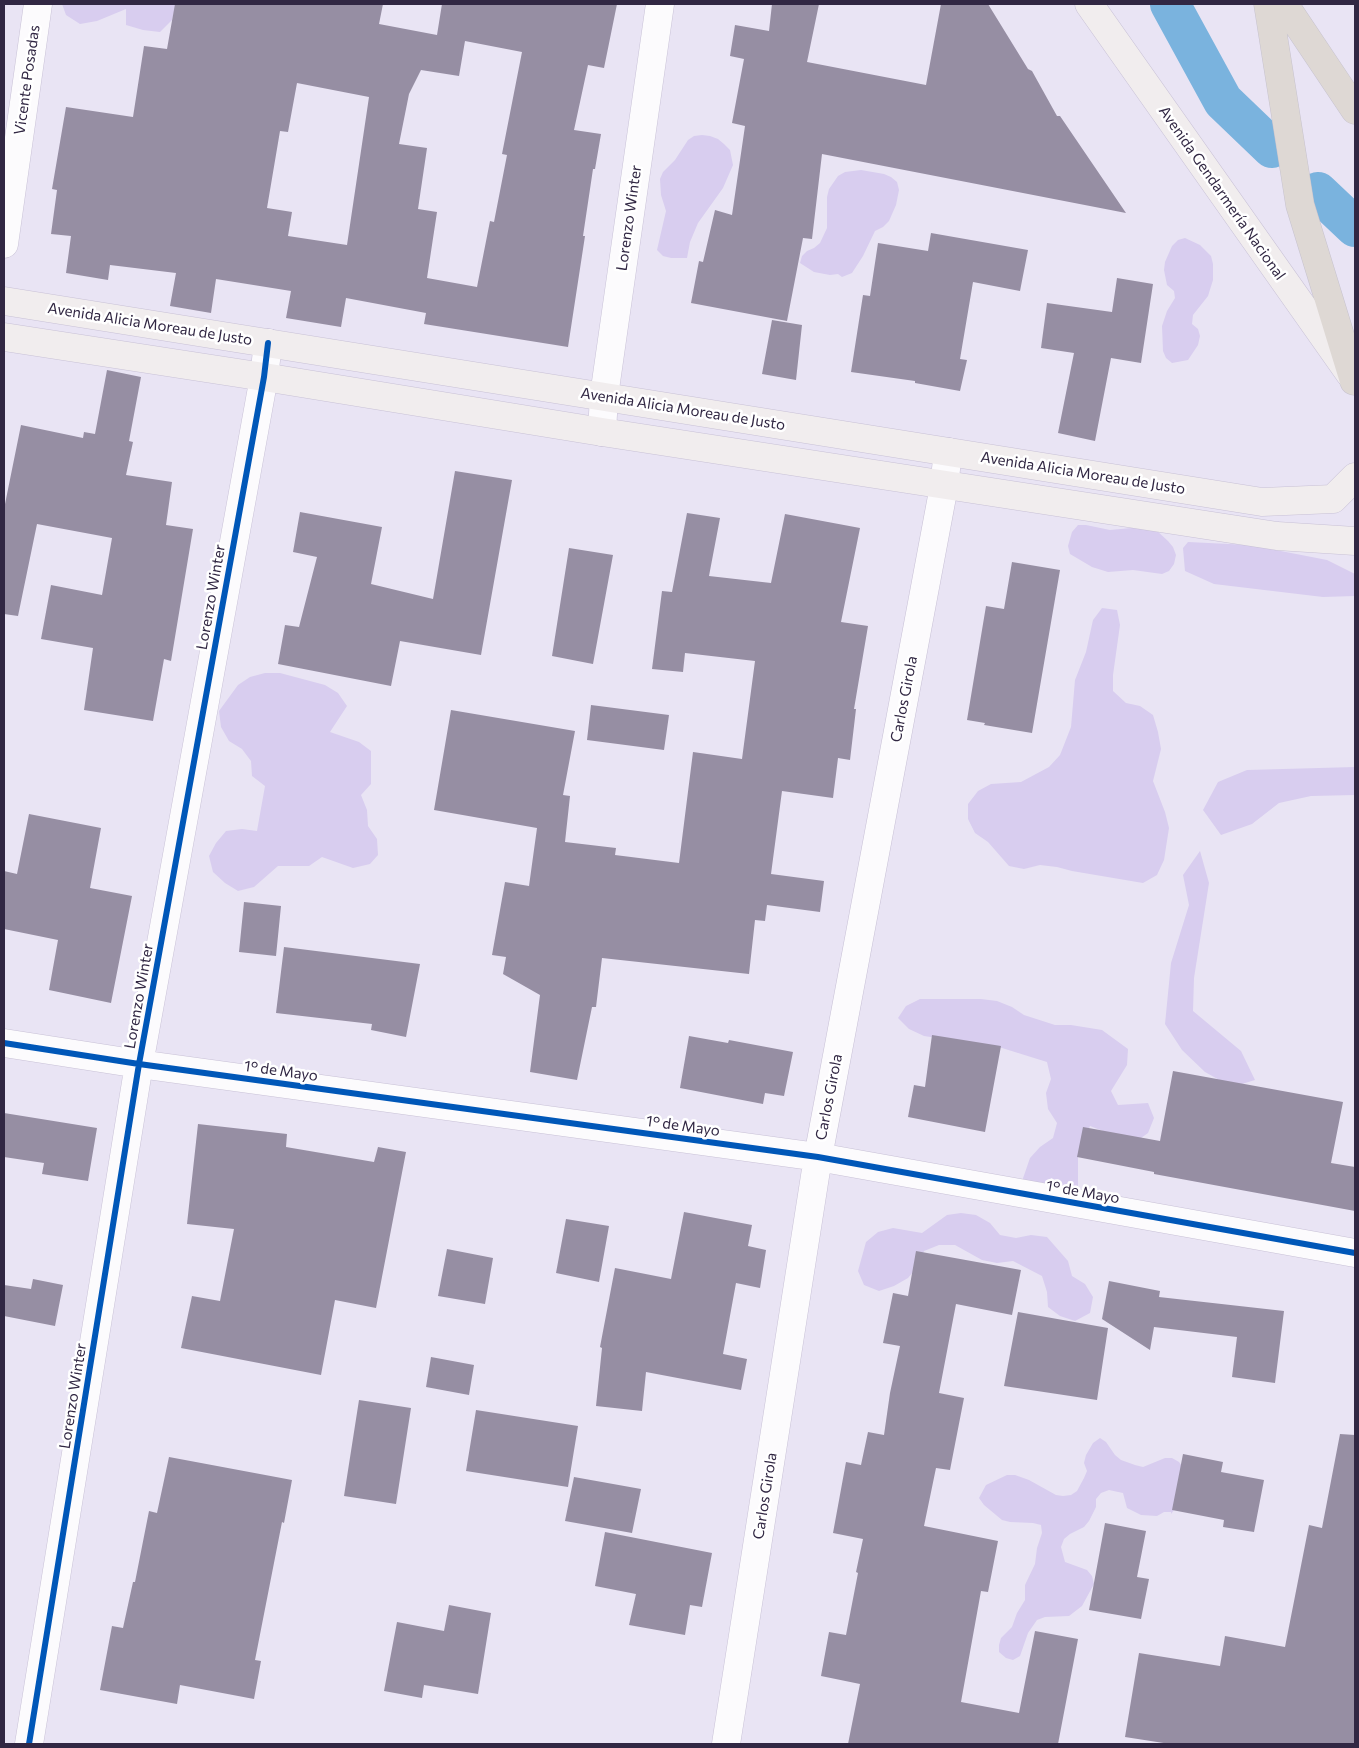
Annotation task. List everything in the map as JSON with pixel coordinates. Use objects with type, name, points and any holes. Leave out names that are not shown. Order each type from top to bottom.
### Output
[{"type":"highway","points":[[1268,4],[1300,205],[1355,382]]},
{"type":"highway","points":[[1284,4],[1355,110]]},
{"type":"main road","name":"Avenida Gendarmería Nacional","points":[[1089,4],[1355,382]]},
{"type":"main road","name":"Avenida Alicia Moreau de Justo","points":[[4,301],[1262,502],[1333,499],[1355,477]]},
{"type":"main road","points":[[4,337],[944,486],[1276,536],[1355,541]]},
{"type":"street","name":"Vicente Posadas","points":[[4,244],[38,4]]},
{"type":"street","name":"Lorenzo Winter","points":[[602,432],[604,396],[660,4]]},
{"type":"street","name":"Lorenzo Winter","points":[[29,1744],[139,1064],[264,377],[268,342]]},
{"type":"street","name":"Carlos Girola","points":[[726,1744],[818,1157],[944,486],[948,452]]},
{"type":"street","name":"1° de Mayo","points":[[4,1043],[139,1064],[818,1157],[1355,1253]]},
{"type":"shaded area","points":[[62,4],[176,5],[172,20],[160,32],[126,25],[126,9],[97,21],[80,24],[66,15]]},
{"type":"shaded area","points":[[702,135],[718,139],[724,144],[730,150],[733,165],[723,188],[698,223],[690,242],[687,258],[663,256],[657,250],[666,211],[661,195],[660,179],[663,172],[675,160],[688,140],[694,136]]},
{"type":"shaded area","points":[[861,170],[884,174],[897,182],[899,190],[896,205],[889,221],[875,231],[852,273],[842,277],[838,274],[830,275],[814,272],[800,263],[802,256],[807,251],[820,243],[827,228],[827,197],[829,189],[838,176],[845,172]]},
{"type":"shaded area","points":[[1185,238],[1200,245],[1211,256],[1213,280],[1208,296],[1193,315],[1192,324],[1198,329],[1200,336],[1198,345],[1188,360],[1172,363],[1166,358],[1163,351],[1162,326],[1167,311],[1175,298],[1174,291],[1167,285],[1164,270],[1165,262],[1172,246],[1178,240]]},
{"type":"shaded area","points":[[1078,525],[1110,530],[1142,527],[1156,530],[1173,547],[1176,555],[1174,564],[1169,571],[1162,574],[1133,570],[1108,572],[1092,567],[1070,554],[1068,546],[1072,532]]},
{"type":"shaded area","points":[[1188,542],[1250,545],[1327,560],[1355,574],[1355,596],[1323,597],[1214,584],[1185,571],[1183,548]]},
{"type":"shaded area","points":[[1102,608],[1117,610],[1120,625],[1113,675],[1113,691],[1126,703],[1140,706],[1153,715],[1161,749],[1153,781],[1169,828],[1164,860],[1157,875],[1143,883],[1057,867],[1040,865],[1024,869],[1009,866],[988,842],[975,833],[968,819],[968,804],[978,791],[991,784],[1021,782],[1049,767],[1060,755],[1071,727],[1075,680],[1086,652],[1093,620]]},
{"type":"shaded area","points":[[265,673],[280,673],[325,685],[338,693],[347,706],[330,732],[359,742],[371,751],[371,784],[361,795],[367,810],[368,826],[377,839],[378,855],[370,864],[353,868],[322,857],[309,866],[278,866],[254,887],[238,891],[213,872],[209,856],[216,843],[226,831],[242,829],[257,831],[265,786],[252,776],[251,761],[242,749],[229,741],[221,727],[219,711],[238,685],[250,677]]},
{"type":"shaded area","points":[[1355,767],[1355,795],[1311,796],[1279,803],[1252,824],[1221,835],[1203,810],[1218,782],[1247,770]]},
{"type":"shaded area","points":[[1200,851],[1209,883],[1194,978],[1193,1011],[1241,1051],[1255,1080],[1232,1087],[1205,1072],[1182,1050],[1165,1024],[1171,963],[1189,905],[1183,875]]},
{"type":"shaded area","points":[[920,999],[981,999],[997,1001],[1012,1007],[1024,1015],[1055,1025],[1071,1025],[1102,1030],[1128,1049],[1127,1065],[1111,1091],[1118,1105],[1148,1103],[1154,1118],[1148,1133],[1134,1143],[1090,1126],[1078,1156],[1078,1189],[1071,1202],[1020,1187],[1030,1158],[1040,1147],[1053,1138],[1057,1123],[1048,1109],[1046,1093],[1051,1079],[1047,1062],[1002,1048],[924,1036],[909,1029],[898,1018],[906,1006]]},
{"type":"shaded area","points":[[961,1213],[976,1215],[990,1223],[1000,1235],[1016,1238],[1031,1235],[1047,1237],[1068,1261],[1072,1276],[1085,1284],[1093,1297],[1090,1313],[1075,1321],[1060,1316],[1048,1307],[1047,1292],[1042,1276],[1013,1261],[997,1263],[982,1260],[955,1245],[939,1245],[924,1251],[918,1266],[908,1278],[894,1286],[879,1291],[864,1285],[858,1271],[866,1242],[878,1232],[893,1228],[922,1233],[947,1215]]},
{"type":"shaded area","points":[[1100,1438],[1106,1442],[1121,1460],[1135,1465],[1143,1467],[1165,1458],[1172,1458],[1179,1462],[1184,1469],[1181,1501],[1171,1514],[1171,1512],[1164,1512],[1157,1516],[1141,1515],[1127,1508],[1123,1493],[1109,1490],[1101,1493],[1096,1499],[1096,1507],[1089,1521],[1084,1527],[1064,1539],[1061,1547],[1065,1562],[1087,1570],[1092,1576],[1094,1584],[1082,1606],[1069,1616],[1045,1617],[1037,1620],[1028,1633],[1020,1656],[1013,1660],[1006,1658],[999,1652],[999,1645],[1001,1638],[1012,1627],[1017,1613],[1025,1600],[1025,1585],[1035,1564],[1037,1548],[1042,1533],[1041,1525],[1002,1520],[984,1505],[979,1498],[986,1485],[1007,1475],[1015,1475],[1029,1480],[1056,1495],[1071,1495],[1077,1491],[1087,1471],[1084,1463],[1086,1455],[1093,1443]]},
{"type":"building","points":[[175,4],[383,4],[379,24],[437,35],[442,4],[617,4],[604,68],[588,65],[574,130],[601,134],[595,169],[593,169],[568,347],[424,324],[426,313],[346,298],[341,327],[286,318],[291,291],[216,279],[211,313],[170,306],[176,273],[110,265],[108,280],[66,273],[71,236],[51,234],[57,190],[52,189],[66,107],[133,117],[144,46],[167,49]],"holes":[[[465,41],[522,52],[502,154],[507,155],[494,222],[490,221],[477,287],[427,278],[437,212],[418,209],[427,148],[399,144],[409,94],[421,70],[459,76]],[[297,83],[369,97],[347,245],[288,236],[292,212],[267,208],[280,131],[288,132]]]},
{"type":"building","points":[[772,4],[819,4],[807,62],[926,85],[941,4],[988,4],[1028,69],[1032,71],[1057,116],[1060,116],[1126,213],[822,154],[812,239],[803,238],[787,321],[691,303],[699,261],[703,262],[715,210],[732,215],[745,126],[732,123],[744,59],[730,56],[735,25],[769,31]]},
{"type":"building","points":[[931,233],[1028,250],[1020,291],[973,282],[960,359],[967,360],[960,391],[915,383],[915,381],[851,372],[863,295],[870,296],[878,243],[928,251]]},
{"type":"building","points":[[1117,278],[1153,284],[1141,363],[1111,358],[1095,441],[1058,433],[1074,353],[1041,348],[1047,303],[1112,312]]},
{"type":"building","points":[[772,320],[802,325],[796,380],[762,374]]},
{"type":"building","points":[[107,370],[141,377],[129,441],[133,442],[126,475],[172,482],[166,525],[193,529],[171,661],[164,659],[153,721],[84,710],[93,648],[41,639],[51,585],[102,595],[112,538],[37,524],[18,616],[4,614],[4,509],[21,425],[83,438],[84,432],[95,434]]},
{"type":"building","points":[[455,471],[512,480],[481,655],[400,641],[391,686],[278,664],[285,625],[299,627],[317,557],[293,552],[300,512],[382,527],[371,584],[433,599]]},
{"type":"building","points":[[687,513],[720,518],[709,576],[771,583],[785,514],[860,528],[841,622],[868,626],[854,709],[856,709],[850,760],[838,758],[833,798],[782,791],[771,874],[824,881],[820,912],[767,905],[765,921],[755,920],[749,974],[602,958],[596,1007],[592,1007],[577,1080],[530,1072],[540,995],[503,974],[506,957],[492,955],[505,882],[529,886],[537,828],[434,810],[451,710],[575,731],[563,795],[570,796],[565,842],[616,848],[615,855],[679,863],[693,752],[742,759],[755,661],[685,653],[683,672],[652,669],[662,591],[672,592]]},
{"type":"building","points":[[569,548],[613,555],[593,664],[552,656]]},
{"type":"building","points":[[1012,562],[1060,570],[1032,733],[984,725],[985,723],[967,720],[986,606],[1004,609]]},
{"type":"building","points":[[591,705],[669,715],[664,750],[587,740]]},
{"type":"building","points":[[29,814],[101,828],[90,888],[132,896],[111,1003],[49,990],[58,940],[4,929],[4,871],[17,874]]},
{"type":"building","points":[[244,902],[281,906],[276,956],[239,952]]},
{"type":"building","points":[[284,947],[420,964],[406,1037],[371,1030],[372,1024],[276,1013]]},
{"type":"building","points":[[932,1035],[1001,1046],[985,1132],[908,1117],[914,1085],[925,1087]]},
{"type":"building","points":[[689,1036],[728,1043],[729,1040],[793,1052],[784,1096],[765,1093],[763,1104],[680,1088]]},
{"type":"building","points":[[1173,1071],[1343,1102],[1331,1163],[1355,1167],[1355,1211],[1154,1174],[1154,1172],[1077,1157],[1083,1127],[1160,1141]]},
{"type":"building","points":[[4,1113],[97,1128],[88,1181],[42,1174],[44,1163],[4,1157]]},
{"type":"building","points":[[198,1124],[287,1134],[286,1147],[374,1162],[378,1147],[406,1152],[376,1308],[335,1300],[321,1375],[181,1348],[192,1296],[220,1301],[234,1229],[187,1224]]},
{"type":"building","points":[[684,1212],[752,1225],[748,1246],[766,1250],[760,1288],[736,1283],[723,1354],[747,1359],[741,1390],[646,1372],[642,1411],[596,1406],[602,1348],[600,1347],[615,1268],[671,1279]]},
{"type":"building","points":[[566,1219],[609,1226],[599,1282],[556,1273]]},
{"type":"building","points":[[447,1249],[493,1258],[485,1304],[438,1296]]},
{"type":"building","points":[[916,1251],[1021,1270],[1012,1315],[956,1304],[939,1393],[964,1398],[950,1470],[936,1468],[924,1526],[998,1541],[988,1592],[981,1591],[961,1702],[1019,1713],[1035,1631],[1078,1639],[1058,1744],[848,1744],[860,1684],[821,1676],[829,1632],[846,1635],[863,1539],[833,1533],[846,1462],[861,1465],[868,1432],[884,1435],[890,1393],[900,1346],[883,1343],[893,1293],[908,1296]]},
{"type":"building","points":[[33,1279],[63,1285],[55,1326],[4,1316],[4,1285],[31,1289]]},
{"type":"building","points":[[1109,1281],[1160,1291],[1159,1297],[1284,1311],[1275,1383],[1232,1377],[1237,1337],[1154,1327],[1150,1350],[1102,1319]]},
{"type":"building","points":[[1018,1312],[1108,1328],[1097,1400],[1004,1386]]},
{"type":"building","points":[[431,1357],[474,1365],[469,1395],[426,1387]]},
{"type":"building","points":[[359,1400],[411,1408],[396,1504],[344,1496]]},
{"type":"building","points":[[476,1410],[578,1426],[568,1487],[466,1471]]},
{"type":"building","points":[[1340,1434],[1355,1435],[1355,1744],[1170,1744],[1125,1737],[1139,1653],[1220,1666],[1225,1636],[1285,1647],[1309,1525],[1322,1528]]},
{"type":"building","points":[[1183,1454],[1223,1462],[1221,1472],[1264,1480],[1254,1532],[1223,1527],[1224,1520],[1172,1510]]},
{"type":"building","points":[[169,1457],[292,1480],[255,1660],[261,1661],[254,1699],[180,1685],[177,1704],[100,1690],[112,1626],[123,1628],[133,1582],[135,1582],[149,1511],[157,1513]]},
{"type":"building","points":[[574,1477],[641,1489],[632,1533],[565,1521]]},
{"type":"building","points":[[1105,1523],[1146,1531],[1137,1577],[1149,1579],[1141,1619],[1089,1610]]},
{"type":"building","points":[[605,1532],[712,1553],[702,1607],[690,1605],[685,1635],[629,1625],[636,1594],[595,1586]]},
{"type":"building","points":[[449,1605],[491,1613],[478,1694],[424,1685],[422,1698],[384,1691],[397,1622],[444,1631]]},
{"type":"waterway","points":[[1170,4],[1223,101],[1272,148]]},
{"type":"waterway","points":[[1318,192],[1355,227]]},
{"type":"cycle path","points":[[29,1744],[139,1064],[264,377],[268,343]]},
{"type":"cycle path","points":[[4,1043],[139,1064],[818,1157],[1355,1253]]}]
